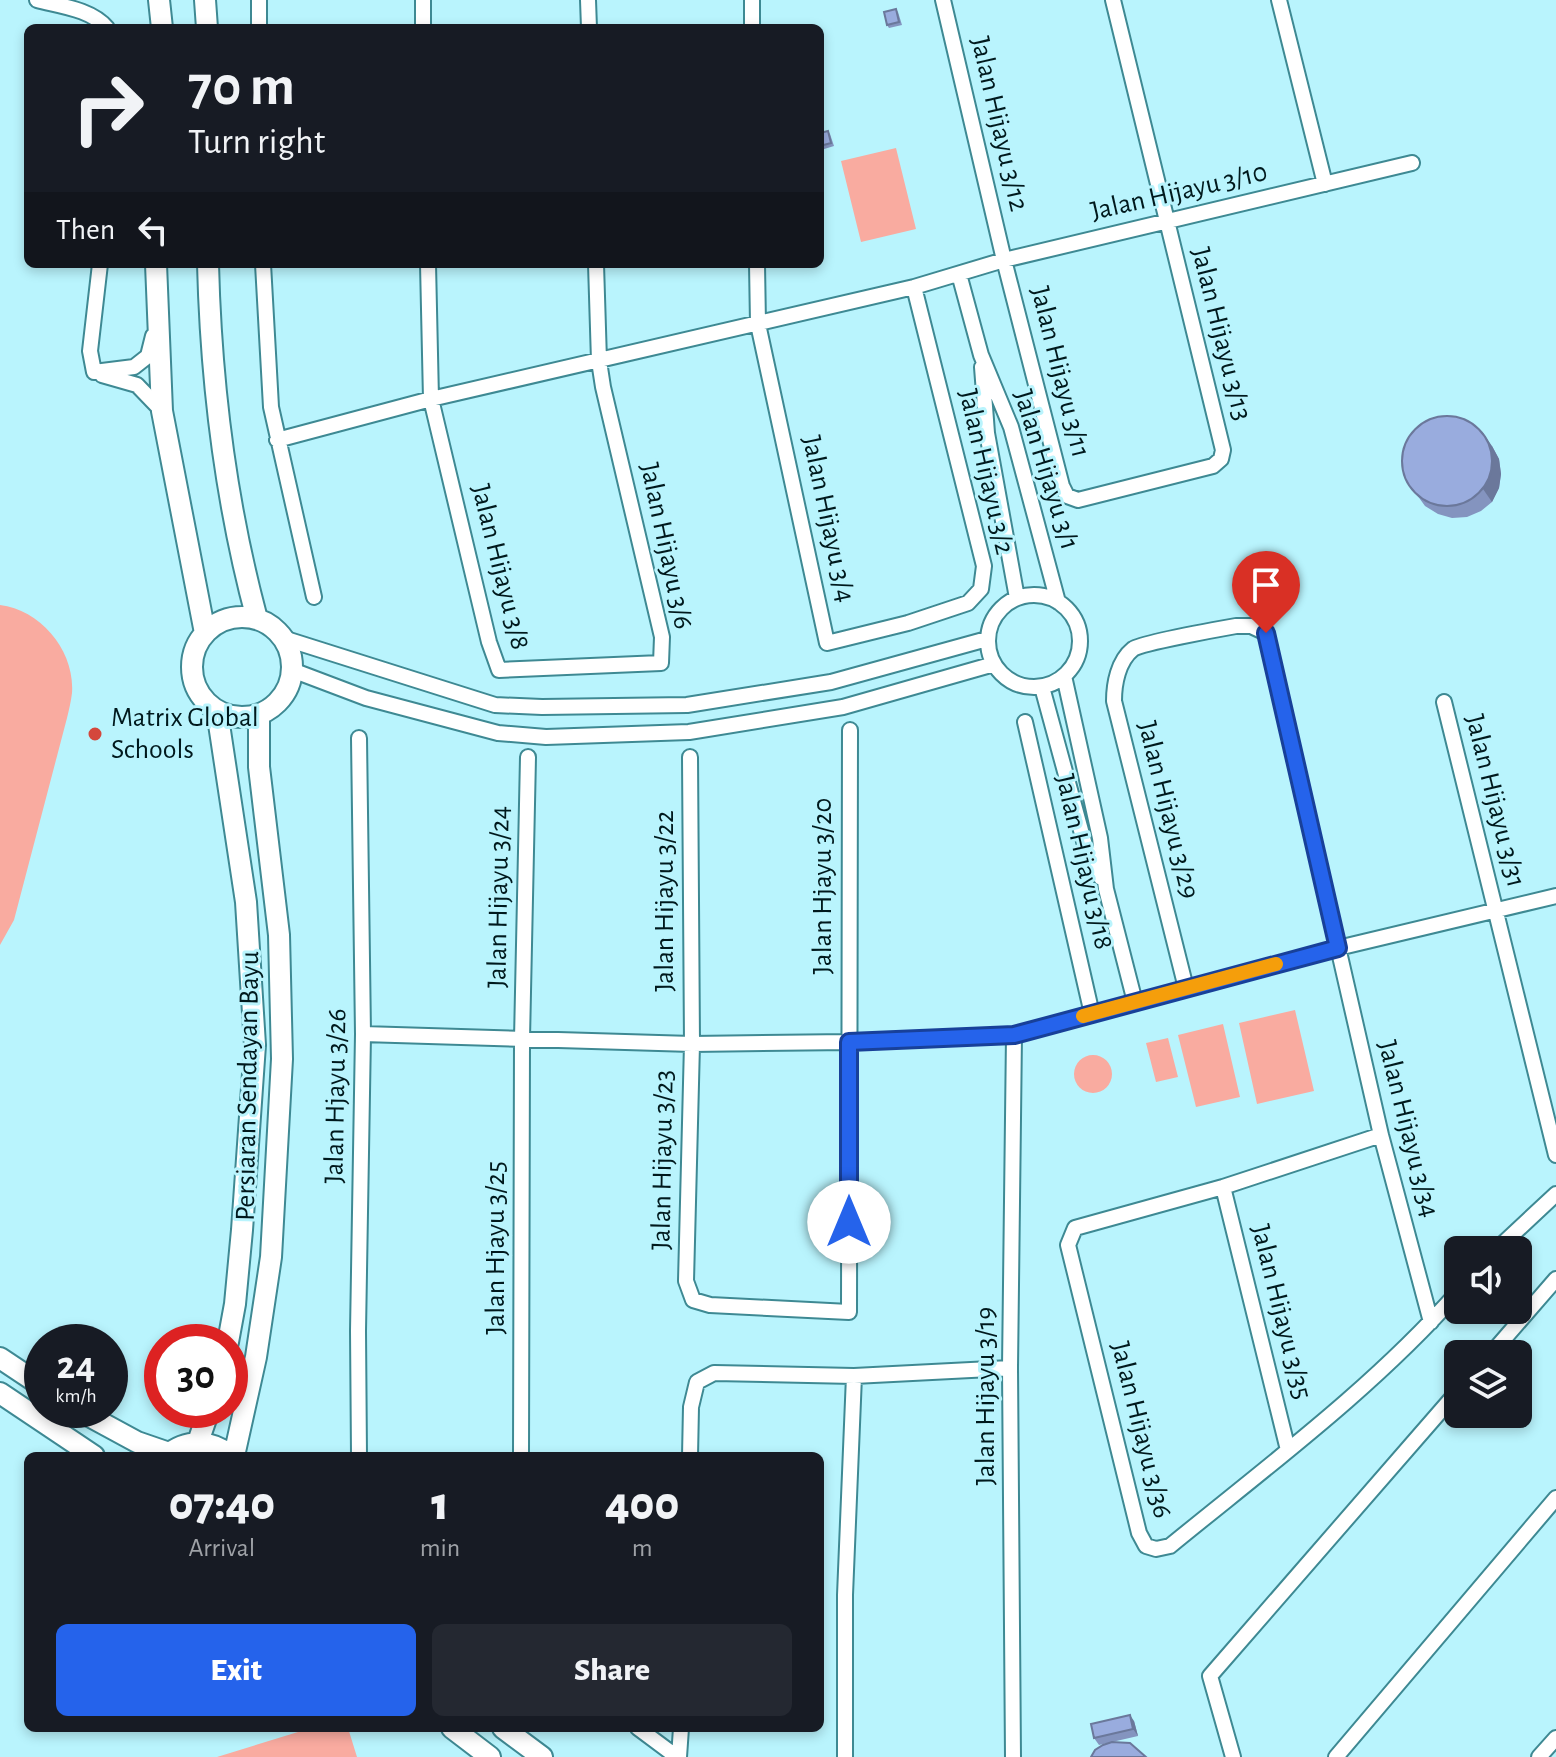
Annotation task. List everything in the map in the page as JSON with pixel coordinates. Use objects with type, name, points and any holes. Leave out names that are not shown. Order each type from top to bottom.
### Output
[{"type":"street","points":[[37,0],[81,11],[104,24]]},
{"type":"street","points":[[159,0],[162,24]]},
{"type":"street","points":[[205,0],[207,24]]},
{"type":"street","points":[[259,0],[259,24]]},
{"type":"street","points":[[423,0],[423,24]]},
{"type":"street","points":[[588,0],[589,24]]},
{"type":"street","points":[[752,0],[752,24]]},
{"type":"street","name":"Jalan Hijayu 3/12","points":[[943,0],[1004,260]]},
{"type":"street","name":"Jalan Hijayu 3/13","points":[[1067,496],[1078,500],[1213,466],[1221,459],[1223,450],[1113,0]]},
{"type":"street","points":[[1279,0],[1325,184]]},
{"type":"street","name":"Jalan Hijayu 3/10","points":[[277,440],[431,399],[914,287],[1004,260],[1412,163]]},
{"type":"street","name":"Jalan Hijayu 3/11","points":[[1004,260],[1067,496]]},
{"type":"street","points":[[94,372],[90,351],[100,268]]},
{"type":"street","points":[[156,268],[162,411],[205,633]]},
{"type":"street","points":[[208,268],[210,338],[226,472],[242,562],[257,619]]},
{"type":"street","points":[[263,268],[271,407],[314,597]]},
{"type":"street","points":[[428,268],[431,399]]},
{"type":"street","points":[[596,268],[599,361]]},
{"type":"street","points":[[757,268],[758,324]]},
{"type":"street","name":"Jalan Hijayu 3/1","points":[[959,274],[981,355],[1011,427],[1058,602]]},
{"type":"street","name":"Jalan Hijayu 3/2","points":[[908,623],[968,603],[981,589],[984,566],[914,287]]},
{"type":"street","points":[[94,372],[134,367],[148,356],[157,321]]},
{"type":"street","name":"Jalan Hijayu 3/4","points":[[758,324],[827,643],[908,623]]},
{"type":"street","name":"Jalan Hijayu 3/1","points":[[981,355],[987,433],[1017,598]]},
{"type":"street","name":"Jalan Hijayu 3/6","points":[[579,667],[661,663],[662,650],[662,637],[599,361]]},
{"type":"street","points":[[94,372],[137,385],[162,411]]},
{"type":"street","name":"Jalan Hijayu 3/8","points":[[431,399],[489,642],[499,670],[579,667]]},
{"type":"street","points":[[1044,596],[1058,602],[1069,611],[1077,624],[1079,652],[1073,665],[1064,676],[1042,687],[1015,684],[1003,676],[994,664],[987,639],[995,616],[1017,598],[1044,596]]},
{"type":"street","points":[[229,619],[257,619],[272,627],[283,638],[290,653],[292,670],[282,698],[259,715],[231,717],[217,711],[201,696],[192,672],[192,658],[205,633],[229,619]]},
{"type":"street","name":"Jalan Hijayu 3/29","points":[[1186,988],[1114,701],[1114,688],[1121,664],[1134,648],[1236,626],[1251,626],[1266,633]]},
{"type":"street","name":"Jalan Hijayu 3/34","points":[[1266,633],[1381,1135],[1431,1322]]},
{"type":"street","points":[[283,638],[495,705],[542,707],[702,703],[831,682],[987,639]]},
{"type":"street","points":[[292,670],[366,698],[498,733],[546,737],[689,732],[843,707],[994,664]]},
{"type":"street","points":[[1064,676],[1100,838],[1106,889],[1135,1002]]},
{"type":"street","points":[[1042,687],[1085,845],[1106,889]]},
{"type":"street","name":"Jalan Hijayu 3/31","points":[[1444,702],[1556,1155]]},
{"type":"street","name":"Persiaran Sendayan Bayu","points":[[217,711],[246,902],[255,1045],[242,1230],[231,1324]]},
{"type":"street","name":"Persiaran Sendayan Bayu","points":[[234,1452],[256,1357],[271,1257],[282,1074],[279,935],[259,767],[259,715]]},
{"type":"street","name":"Jalan Hijayu 3/18","points":[[1025,722],[1092,1014]]},
{"type":"street","name":"Jalan Hjayu 3/20","points":[[687,1277],[693,1300],[710,1305],[849,1312],[850,730]]},
{"type":"street","name":"Jalan Hjayu 3/26","points":[[359,738],[363,1034],[359,1452]]},
{"type":"street","name":"Jalan Hijayu 3/24","points":[[522,1039],[528,757]]},
{"type":"street","name":"Jalan Hijayu 3/22","points":[[690,757],[692,1044]]},
{"type":"street","points":[[363,1034],[692,1044],[1014,1035],[1338,948],[1556,896]]},
{"type":"street","name":"Jalan Hijayu 3/19","points":[[1013,1757],[1010,1368],[1014,1035]]},
{"type":"street","name":"Jalan Hjayu 3/25","points":[[521,1452],[522,1039]]},
{"type":"street","name":"Jalan Hijayu 3/23","points":[[687,1277],[692,1044]]},
{"type":"street","points":[[1223,1187],[1381,1135]]},
{"type":"street","name":"Jalan Hijayu 3/36","points":[[1223,1187],[1075,1228],[1068,1245],[1139,1533],[1146,1546],[1156,1549],[1170,1546],[1288,1450]]},
{"type":"street","name":"Jalan Hijayu 3/35","points":[[1223,1187],[1288,1450]]},
{"type":"street","points":[[1511,1236],[1556,1194]]},
{"type":"street","points":[[1503,1340],[1556,1279]]},
{"type":"street","points":[[1288,1450],[1360,1391],[1444,1308]]},
{"type":"street","points":[[0,1358],[24,1374]]},
{"type":"street","points":[[690,1452],[691,1407],[697,1382],[714,1373],[854,1376],[1010,1368]]},
{"type":"street","points":[[845,1757],[845,1595],[854,1376]]},
{"type":"street","points":[[0,1393],[88,1452]]},
{"type":"street","points":[[1233,1757],[1210,1676],[1444,1407]]},
{"type":"street","points":[[111,1428],[162,1452]]},
{"type":"street","points":[[198,1442],[203,1428]]},
{"type":"street","points":[[170,1452],[182,1445],[198,1442],[211,1444],[226,1452]]},
{"type":"street","points":[[1336,1757],[1556,1498]]},
{"type":"street","points":[[457,1732],[490,1757]]},
{"type":"street","points":[[508,1732],[542,1757]]},
{"type":"street","points":[[644,1732],[678,1757]]},
{"type":"street","points":[[678,1757],[681,1732]]},
{"type":"street","points":[[1539,1757],[1556,1738]]},
{"type":"shaded area","points":[[896,148],[916,229],[861,242],[841,161]]},
{"type":"shaded area","points":[[0,605],[29,615],[52,635],[68,662],[72,693],[14,920],[0,945]]},
{"type":"shaded area","points":[[1295,1010],[1314,1091],[1257,1104],[1239,1023]]},
{"type":"shaded area","points":[[1223,1024],[1240,1097],[1196,1107],[1178,1035]]},
{"type":"shaded area","points":[[1168,1038],[1178,1077],[1156,1082],[1146,1043]]},
{"type":"shaded area","points":[[1093,1055],[1106,1061],[1112,1074],[1106,1087],[1093,1093],[1080,1087],[1074,1074],[1080,1061]]},
{"type":"shaded area","points":[[298,1732],[349,1732],[357,1757],[217,1757]]},
{"type":"building","points":[[896,9],[899,22],[887,25],[884,12]]},
{"type":"building","points":[[828,131],[831,143],[824,145],[824,132]]},
{"type":"building","points":[[1447,416],[1464,420],[1479,429],[1488,444],[1492,461],[1488,478],[1479,493],[1464,502],[1447,506],[1430,502],[1415,493],[1406,478],[1402,461],[1406,444],[1415,429],[1430,420]]},
{"type":"building","points":[[1130,1715],[1133,1729],[1094,1738],[1091,1724]]},
{"type":"building","points":[[1112,1742],[1130,1743],[1146,1757],[1091,1757],[1095,1750]]},
{"type":"slow traffic","points":[[1083,1016],[1276,964]]},
{"type":"place","name":"Matrix Global Schools","points":[[95,734]]},
{"type":"route","points":[[849,1222],[849,1042],[1014,1035],[1338,948],[1266,633]]}]
